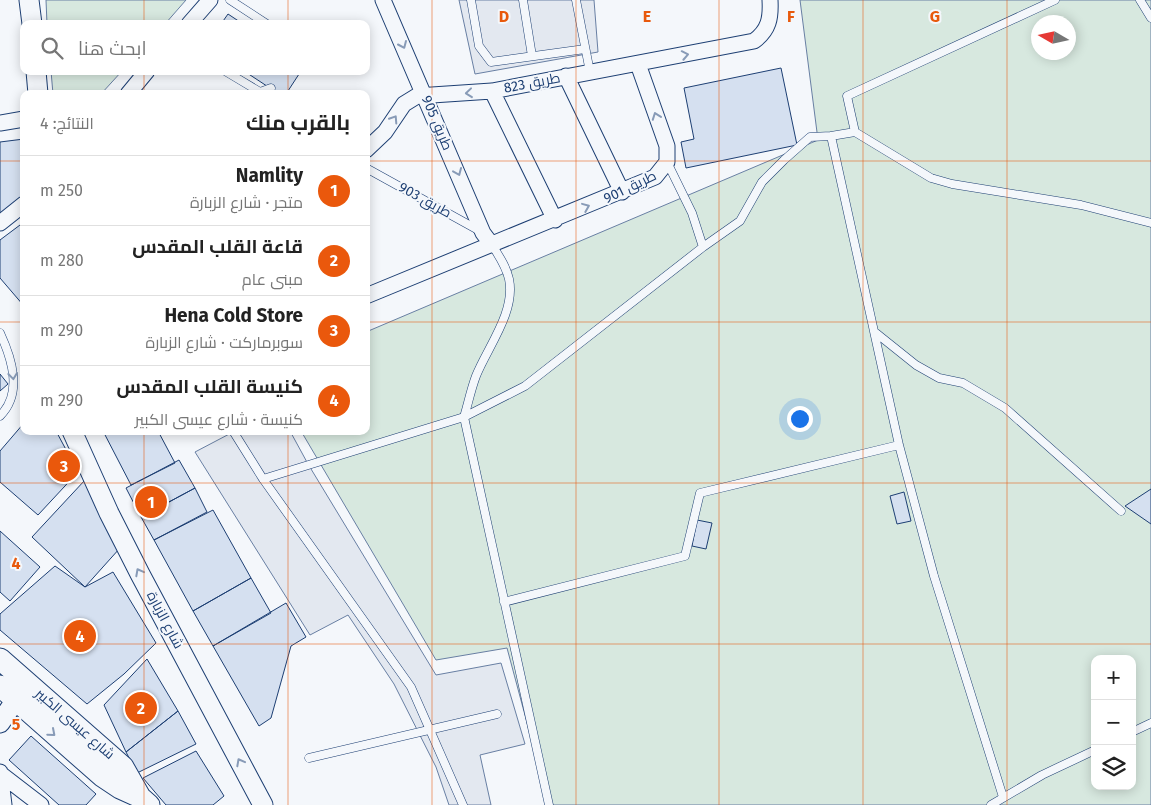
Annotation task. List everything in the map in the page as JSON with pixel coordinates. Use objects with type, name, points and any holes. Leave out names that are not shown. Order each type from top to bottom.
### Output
[{"type":"main road","name":"شارع عيسى الكبير","points":[[0,659],[123,767],[144,801]]},
{"type":"main road","points":[[5,696],[30,685]]},
{"type":"main road","name":"شارع عيسى الكبير","points":[[5,696],[110,782],[144,801]]},
{"type":"street","points":[[29,0],[32,20]]},
{"type":"street","points":[[192,20],[210,0]]},
{"type":"street","name":"طريق 905","points":[[383,0],[488,239]]},
{"type":"street","points":[[638,64],[754,41],[767,28],[770,19],[770,0]]},
{"type":"street","name":"طريق 823","points":[[425,95],[492,91],[638,64]]},
{"type":"street","name":"طريق 901","points":[[370,294],[488,239],[555,220],[655,177],[667,162],[667,146],[638,64]]},
{"type":"street","points":[[36,75],[38,90]]},
{"type":"street","points":[[131,90],[144,75]]},
{"type":"street","points":[[566,76],[622,192]]},
{"type":"street","points":[[492,91],[555,220]]},
{"type":"street","points":[[370,146],[385,132],[404,104],[412,98],[425,95]]},
{"type":"street","points":[[0,123],[20,120]]},
{"type":"street","points":[[0,223],[20,207]]},
{"type":"street","name":"شارع الزبارة","points":[[74,435],[127,548],[263,805]]},
{"type":"street","points":[[0,723],[5,696]]},
{"type":"street","points":[[1,773],[4,805]]},
{"type":"street","points":[[1,773],[41,805]]},
{"type":"lane","points":[[230,0],[261,20]]},
{"type":"lane","points":[[243,0],[244,9]]},
{"type":"lane","points":[[471,0],[479,46],[491,62],[585,49]]},
{"type":"lane","points":[[523,0],[532,56]]},
{"type":"lane","points":[[576,0],[590,72]]},
{"type":"lane","points":[[855,132],[847,96],[1055,0]]},
{"type":"lane","points":[[1140,0],[1151,18]]},
{"type":"lane","points":[[232,75],[257,90]]},
{"type":"lane","points":[[266,90],[271,88]]},
{"type":"lane","points":[[263,479],[464,417],[524,386],[703,247],[740,221],[762,182],[810,137],[855,132],[932,178],[952,184],[1081,205],[1151,223]]},
{"type":"lane","points":[[831,136],[876,333],[899,445],[934,576],[1003,797]]},
{"type":"lane","points":[[667,162],[692,213],[703,247]]},
{"type":"lane","name":"طريق 903","points":[[370,170],[488,239]]},
{"type":"lane","points":[[488,239],[505,265],[510,281],[507,304],[498,333],[476,375],[464,417],[549,805]]},
{"type":"lane","points":[[0,333],[11,363],[14,388],[7,409],[0,416]]},
{"type":"lane","points":[[876,333],[916,365],[939,378],[963,383],[1005,408],[1120,511]]},
{"type":"lane","points":[[236,435],[263,479],[411,687],[464,805]]},
{"type":"lane","points":[[504,602],[685,556],[700,494],[899,445]]},
{"type":"lane","points":[[309,758],[497,714]]},
{"type":"lane","points":[[1136,730],[1151,723]]},
{"type":"lane","points":[[992,805],[1042,775],[1091,752]]},
{"type":"shaded area","points":[[46,0],[186,0],[168,20],[47,20]]},
{"type":"shaded area","points":[[459,0],[594,0],[598,52],[475,74]]},
{"type":"shaded area","points":[[800,0],[1151,0],[1151,805],[549,805],[507,648],[436,660],[303,435],[370,435],[370,330],[818,140]]},
{"type":"shaded area","points":[[51,75],[118,75],[105,90],[53,90]]},
{"type":"shaded area","points":[[227,435],[292,435],[436,675],[501,663],[525,744],[480,755],[491,805],[449,805],[436,767],[394,684],[348,615],[310,635],[195,452]]},
{"type":"building","points":[[228,14],[237,20],[224,20]]},
{"type":"building","points":[[781,68],[797,145],[686,168],[681,142],[694,139],[684,88]]},
{"type":"building","points":[[250,75],[298,75],[289,90],[273,90]]},
{"type":"building","points":[[20,140],[20,203],[0,217],[0,142]]},
{"type":"building","points":[[20,225],[20,301],[0,278],[0,240]]},
{"type":"building","points":[[0,374],[8,384],[0,391]]},
{"type":"building","points":[[20,428],[20,435],[58,435],[78,472],[38,515],[0,482],[0,451]]},
{"type":"building","points":[[105,435],[160,435],[175,463],[131,485]]},
{"type":"building","points":[[179,460],[195,488],[141,517],[126,488]]},
{"type":"building","points":[[85,480],[120,548],[85,587],[32,537]]},
{"type":"building","points":[[195,488],[207,512],[154,540],[141,517]]},
{"type":"building","points":[[1151,489],[1151,524],[1125,506]]},
{"type":"building","points":[[904,492],[911,521],[897,524],[890,496]]},
{"type":"building","points":[[213,510],[251,578],[193,611],[154,540]]},
{"type":"building","points":[[697,520],[712,523],[706,549],[692,546]]},
{"type":"building","points":[[0,531],[40,567],[10,601],[0,592]]},
{"type":"building","points":[[55,566],[85,587],[113,572],[156,643],[124,674],[87,704],[0,630],[0,614]]},
{"type":"building","points":[[251,578],[271,613],[213,646],[193,611]]},
{"type":"building","points":[[286,603],[306,637],[291,646],[271,718],[259,726],[213,646]]},
{"type":"building","points":[[147,659],[178,711],[126,752],[104,705]]},
{"type":"building","points":[[178,711],[196,744],[137,773],[126,752]]},
{"type":"building","points":[[31,736],[96,794],[86,805],[59,805],[9,760]]},
{"type":"building","points":[[196,751],[224,796],[213,805],[166,805],[143,778]]},
{"type":"place","name":"Hena Cold Store","points":[[64,466]]},
{"type":"place","name":"Namlity","points":[[151,502]]},
{"type":"place","name":"كنيسة القلب المقدس","points":[[80,636]]},
{"type":"place","name":"قاعة القلب المقدس","points":[[141,708]]}]
